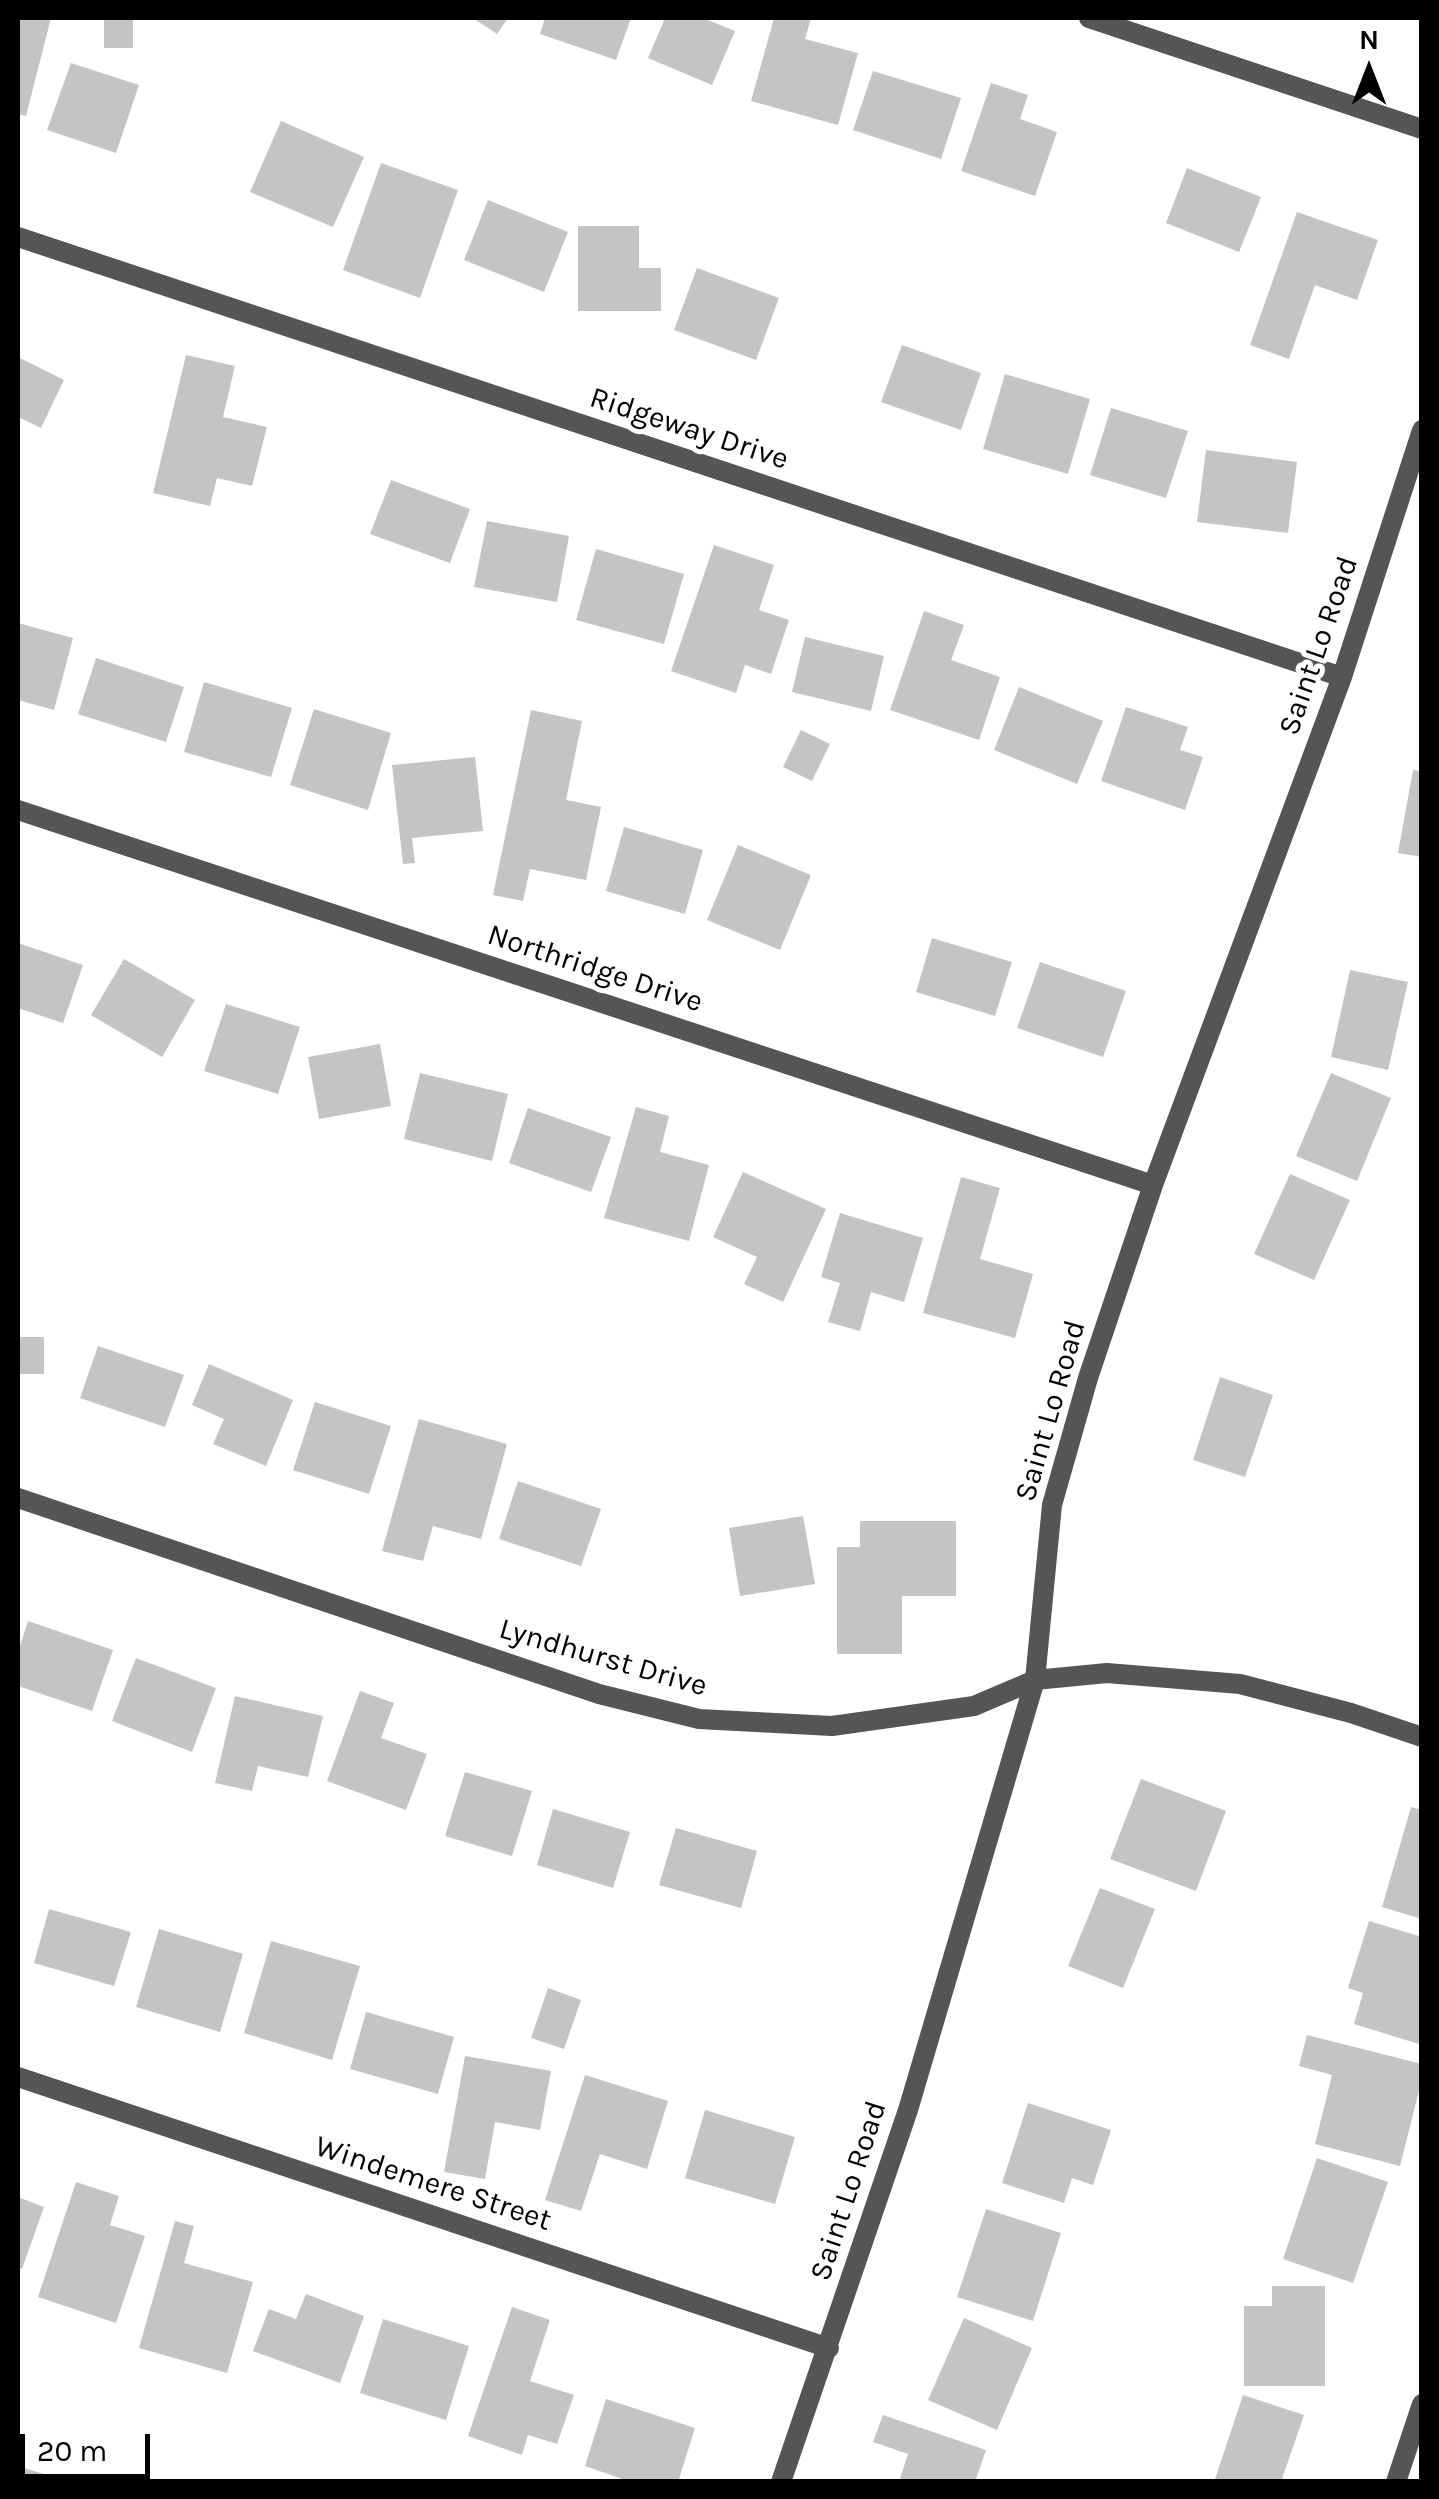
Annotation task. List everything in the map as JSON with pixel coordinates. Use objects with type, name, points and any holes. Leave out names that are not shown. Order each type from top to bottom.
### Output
[{"type":"street","points":[[1089,18],[1422,129]]},
{"type":"street","name":"Ridgeway Drive","points":[[18,236],[1342,678]]},
{"type":"street","name":"Saint Lo Road","points":[[781,2482],[913,2091],[1036,1680],[1052,1505],[1088,1378],[1153,1185],[1342,678],[1422,430]]},
{"type":"street","name":"Northridge Drive","points":[[18,810],[1153,1185]]},
{"type":"street","name":"Lyndhurst Drive","points":[[18,1498],[599,1694],[699,1719],[832,1726],[974,1706],[1036,1680],[1107,1673],[1240,1684],[1351,1713],[1422,1737]]},
{"type":"street","name":"Windemere Street","points":[[18,2078],[829,2348]]},
{"type":"street","points":[[1396,2482],[1422,2404]]},
{"type":"building","points":[[18,18],[51,18],[26,116],[18,114]]},
{"type":"building","points":[[104,18],[133,18],[133,48],[104,48]]},
{"type":"building","points":[[473,18],[508,18],[497,34]]},
{"type":"building","points":[[545,18],[631,18],[616,60],[540,34]]},
{"type":"building","points":[[665,18],[703,18],[735,31],[712,85],[648,58]]},
{"type":"building","points":[[774,18],[811,18],[805,39],[858,53],[838,125],[751,101]]},
{"type":"building","points":[[71,63],[139,85],[116,153],[47,130]]},
{"type":"building","points":[[873,71],[961,98],[941,159],[853,130]]},
{"type":"building","points":[[991,83],[1028,95],[1020,119],[1057,132],[1035,196],[961,171]]},
{"type":"building","points":[[281,121],[364,157],[333,227],[250,192]]},
{"type":"building","points":[[381,163],[458,190],[420,298],[343,270]]},
{"type":"building","points":[[1187,168],[1261,197],[1239,252],[1166,223]]},
{"type":"building","points":[[488,200],[568,232],[544,292],[464,260]]},
{"type":"building","points":[[1297,212],[1378,240],[1357,300],[1315,285],[1289,359],[1250,345]]},
{"type":"building","points":[[578,226],[639,226],[639,268],[661,268],[661,311],[578,311]]},
{"type":"building","points":[[697,268],[779,298],[756,360],[674,330]]},
{"type":"building","points":[[902,345],[981,373],[961,430],[881,402]]},
{"type":"building","points":[[186,355],[235,366],[223,417],[267,427],[252,486],[217,478],[210,506],[153,493]]},
{"type":"building","points":[[18,357],[64,380],[41,428],[18,417]]},
{"type":"building","points":[[1005,374],[1090,399],[1068,474],[983,449]]},
{"type":"building","points":[[1111,408],[1188,431],[1166,498],[1090,475]]},
{"type":"building","points":[[1206,450],[1297,462],[1288,533],[1197,522]]},
{"type":"building","points":[[391,480],[470,509],[450,563],[370,534]]},
{"type":"building","points":[[487,521],[569,536],[557,602],[474,587]]},
{"type":"building","points":[[714,545],[774,565],[759,610],[789,620],[771,674],[745,665],[736,693],[671,671]]},
{"type":"building","points":[[596,549],[684,574],[664,644],[576,620]]},
{"type":"building","points":[[924,611],[964,625],[951,660],[1000,677],[979,740],[890,710]]},
{"type":"building","points":[[18,623],[73,638],[54,710],[18,700]]},
{"type":"building","points":[[805,637],[884,656],[871,711],[792,692]]},
{"type":"building","points":[[96,658],[184,687],[166,742],[78,714]]},
{"type":"building","points":[[204,682],[292,708],[271,777],[184,752]]},
{"type":"building","points":[[1019,687],[1103,721],[1077,784],[994,750]]},
{"type":"building","points":[[1126,707],[1188,727],[1180,750],[1203,757],[1185,810],[1101,781]]},
{"type":"building","points":[[314,709],[391,733],[368,810],[290,785]]},
{"type":"building","points":[[531,710],[582,721],[566,800],[601,807],[586,880],[530,869],[523,901],[493,895]]},
{"type":"building","points":[[801,730],[830,744],[812,781],[783,767]]},
{"type":"building","points":[[475,757],[483,831],[412,838],[415,863],[403,864],[392,765]]},
{"type":"building","points":[[1413,770],[1422,771],[1422,857],[1398,853]]},
{"type":"building","points":[[624,827],[703,850],[685,914],[606,891]]},
{"type":"building","points":[[738,845],[811,875],[780,950],[707,920]]},
{"type":"building","points":[[932,938],[1012,962],[995,1016],[916,992]]},
{"type":"building","points":[[18,943],[83,965],[63,1023],[18,1008]]},
{"type":"building","points":[[124,959],[195,1000],[162,1057],[91,1015]]},
{"type":"building","points":[[1040,962],[1126,991],[1103,1057],[1017,1028]]},
{"type":"building","points":[[1350,970],[1408,982],[1388,1070],[1331,1057]]},
{"type":"building","points":[[226,1004],[300,1027],[278,1094],[204,1071]]},
{"type":"building","points":[[380,1044],[391,1106],[319,1119],[308,1057]]},
{"type":"building","points":[[420,1073],[508,1094],[492,1161],[404,1139]]},
{"type":"building","points":[[1331,1073],[1391,1098],[1357,1181],[1296,1156]]},
{"type":"building","points":[[636,1107],[669,1116],[660,1152],[709,1165],[689,1241],[604,1218]]},
{"type":"building","points":[[528,1108],[611,1137],[591,1192],[509,1163]]},
{"type":"building","points":[[743,1172],[826,1209],[783,1302],[744,1284],[757,1257],[713,1237]]},
{"type":"building","points":[[1290,1174],[1350,1200],[1314,1280],[1254,1254]]},
{"type":"building","points":[[961,1177],[1000,1188],[980,1259],[1033,1274],[1015,1338],[923,1313]]},
{"type":"building","points":[[840,1213],[923,1238],[904,1302],[871,1292],[860,1331],[828,1322],[840,1283],[821,1277]]},
{"type":"building","points":[[18,1337],[44,1337],[44,1374],[18,1374]]},
{"type":"building","points":[[98,1346],[184,1375],[165,1427],[80,1398]]},
{"type":"building","points":[[209,1364],[293,1400],[266,1466],[213,1444],[224,1419],[192,1405]]},
{"type":"building","points":[[1220,1377],[1273,1395],[1245,1477],[1193,1460]]},
{"type":"building","points":[[315,1402],[391,1426],[369,1494],[293,1470]]},
{"type":"building","points":[[419,1419],[507,1444],[481,1539],[433,1526],[423,1561],[382,1551]]},
{"type":"building","points":[[518,1481],[601,1509],[581,1566],[499,1539]]},
{"type":"building","points":[[803,1516],[815,1584],[740,1596],[729,1528]]},
{"type":"building","points":[[860,1521],[956,1521],[956,1596],[902,1596],[902,1654],[837,1654],[837,1547],[860,1547]]},
{"type":"building","points":[[28,1621],[113,1650],[92,1711],[18,1686],[18,1652]]},
{"type":"building","points":[[136,1658],[216,1688],[192,1752],[112,1721]]},
{"type":"building","points":[[360,1691],[394,1703],[381,1738],[427,1754],[406,1810],[327,1781]]},
{"type":"building","points":[[235,1696],[323,1716],[308,1777],[258,1766],[252,1791],[215,1783]]},
{"type":"building","points":[[465,1772],[532,1791],[512,1856],[445,1836]]},
{"type":"building","points":[[1141,1779],[1226,1811],[1196,1891],[1110,1859]]},
{"type":"building","points":[[1411,1807],[1422,1810],[1422,1919],[1382,1907]]},
{"type":"building","points":[[553,1809],[630,1832],[613,1888],[537,1865]]},
{"type":"building","points":[[676,1828],[757,1851],[741,1908],[659,1885]]},
{"type":"building","points":[[1100,1888],[1155,1909],[1123,1988],[1068,1966]]},
{"type":"building","points":[[49,1909],[131,1932],[114,1986],[34,1963]]},
{"type":"building","points":[[1369,1921],[1422,1937],[1422,2045],[1354,2024],[1363,1993],[1348,1988]]},
{"type":"building","points":[[159,1929],[243,1954],[220,2032],[136,2007]]},
{"type":"building","points":[[271,1941],[360,1966],[332,2060],[244,2033]]},
{"type":"building","points":[[548,1988],[581,2000],[564,2049],[531,2038]]},
{"type":"building","points":[[366,2012],[454,2037],[438,2094],[350,2069]]},
{"type":"building","points":[[1307,2035],[1422,2064],[1422,2079],[1400,2166],[1315,2144],[1332,2075],[1299,2066]]},
{"type":"building","points":[[465,2056],[551,2071],[540,2130],[495,2122],[485,2179],[444,2172]]},
{"type":"building","points":[[585,2075],[668,2101],[647,2169],[600,2154],[581,2211],[545,2200]]},
{"type":"building","points":[[1028,2103],[1111,2130],[1093,2185],[1072,2178],[1064,2203],[1002,2183]]},
{"type":"building","points":[[705,2110],[795,2137],[775,2204],[685,2178]]},
{"type":"building","points":[[1317,2158],[1388,2182],[1353,2283],[1283,2259]]},
{"type":"building","points":[[76,2182],[119,2196],[110,2225],[145,2236],[116,2323],[38,2297]]},
{"type":"building","points":[[18,2197],[44,2207],[22,2269],[18,2267]]},
{"type":"building","points":[[986,2209],[1061,2233],[1033,2321],[957,2297]]},
{"type":"building","points":[[175,2221],[194,2226],[184,2263],[253,2282],[227,2373],[139,2348]]},
{"type":"building","points":[[1272,2286],[1325,2286],[1325,2386],[1244,2386],[1244,2306],[1272,2306]]},
{"type":"building","points":[[306,2294],[364,2316],[340,2383],[253,2351],[269,2309],[296,2319]]},
{"type":"building","points":[[512,2307],[550,2320],[530,2381],[574,2395],[557,2444],[528,2435],[522,2455],[468,2436]]},
{"type":"building","points":[[964,2318],[1032,2348],[997,2430],[928,2400]]},
{"type":"building","points":[[383,2319],[469,2346],[446,2420],[360,2393]]},
{"type":"building","points":[[1243,2395],[1304,2415],[1281,2482],[1214,2482]]},
{"type":"building","points":[[606,2399],[695,2428],[678,2482],[631,2482],[585,2466]]},
{"type":"building","points":[[883,2415],[986,2450],[975,2482],[899,2482],[908,2454],[873,2442]]},
{"type":"building","points":[[18,2466],[66,2481],[66,2482],[18,2482]]}]
